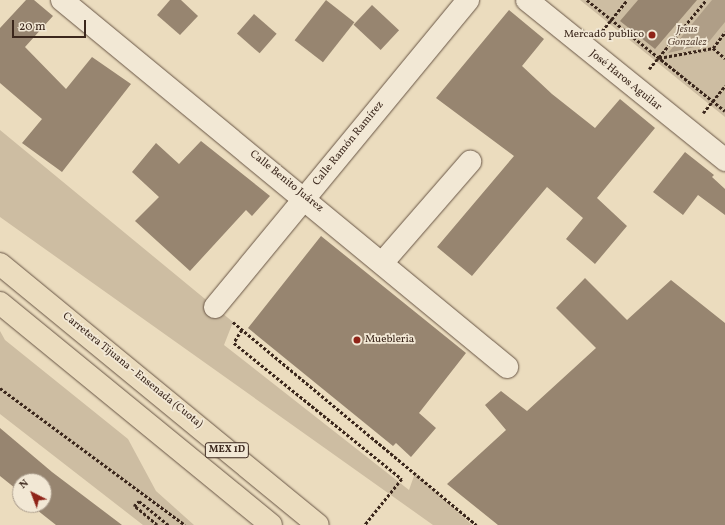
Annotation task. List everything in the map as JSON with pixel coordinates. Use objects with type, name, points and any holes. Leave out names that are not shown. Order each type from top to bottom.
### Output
[{"type":"highway","name":"Carretera Tijuana - Ensenada (Cuota)","points":[[0,264],[318,525]]},
{"type":"highway","name":"MEX 1D","points":[[0,303],[271,525]]},
{"type":"street","name":"Calle Benito Juárez","points":[[62,0],[305,197],[507,367]]},
{"type":"street","name":"Calle Ramón Ramírez","points":[[215,307],[468,0]]},
{"type":"street","name":"José Haros Aguilar","points":[[527,0],[587,51],[725,160]]},
{"type":"street","points":[[382,262],[470,162]]},
{"type":"path","points":[[587,0],[725,111]]},
{"type":"path","points":[[587,51],[627,0]]},
{"type":"path","points":[[634,87],[706,0]]},
{"type":"path","points":[[658,58],[713,48],[725,32]]},
{"type":"path","points":[[713,48],[725,58]]},
{"type":"path","points":[[687,131],[725,86]]},
{"type":"path","points":[[215,307],[477,525]]},
{"type":"path","points":[[242,330],[234,343],[402,479],[366,525]]},
{"type":"path","points":[[0,388],[185,525]]},
{"type":"path","points":[[157,525],[134,506],[139,501],[169,525]]},
{"type":"green space","name":"Jesus Gonzalez","points":[[580,0],[725,0],[725,117]]},
{"type":"green space","points":[[0,130],[233,322],[224,345],[409,490],[415,473],[472,525],[433,525],[0,217]]},
{"type":"green space","points":[[0,331],[5,340],[128,439],[156,491],[194,525],[143,525],[0,414]]},
{"type":"shaded area","points":[[712,0],[725,0],[725,22],[707,44],[668,53]]},
{"type":"building","points":[[26,0],[34,0],[53,16],[25,47],[66,89],[92,57],[131,84],[62,172],[22,143],[42,119],[0,83],[0,28]]},
{"type":"building","points":[[170,0],[181,0],[198,16],[180,35],[157,15]]},
{"type":"building","points":[[326,0],[354,22],[323,62],[295,40]]},
{"type":"building","name":"Mercado publico","points":[[638,0],[697,0],[655,49],[620,21]]},
{"type":"building","points":[[372,5],[399,30],[381,50],[354,25]]},
{"type":"building","points":[[509,10],[544,39],[522,66],[552,94],[595,128],[620,99],[655,128],[597,198],[627,226],[595,264],[566,239],[583,218],[547,187],[472,276],[437,247],[514,156],[436,98]]},
{"type":"building","points":[[254,14],[277,34],[260,53],[237,34]]},
{"type":"building","points":[[201,141],[270,196],[252,216],[246,210],[190,271],[135,221],[159,197],[132,172],[156,143],[179,164]]},
{"type":"building","points":[[685,152],[714,175],[712,177],[725,189],[725,215],[698,195],[683,215],[653,192]]},
{"type":"building","name":"Muebleria","points":[[321,236],[466,353],[419,413],[436,428],[411,457],[396,443],[393,446],[248,328]]},
{"type":"building","points":[[585,278],[627,320],[671,280],[725,323],[725,525],[498,525],[447,484],[506,430],[485,405],[501,391],[527,411],[596,348],[556,308]]},
{"type":"building","points":[[0,428],[52,472],[122,525],[56,525],[41,513],[52,513],[52,473],[12,473],[12,486],[0,476]]},
{"type":"place","name":"Mercado publico","points":[[652,35]]},
{"type":"place","name":"Muebleria","points":[[357,340]]}]
